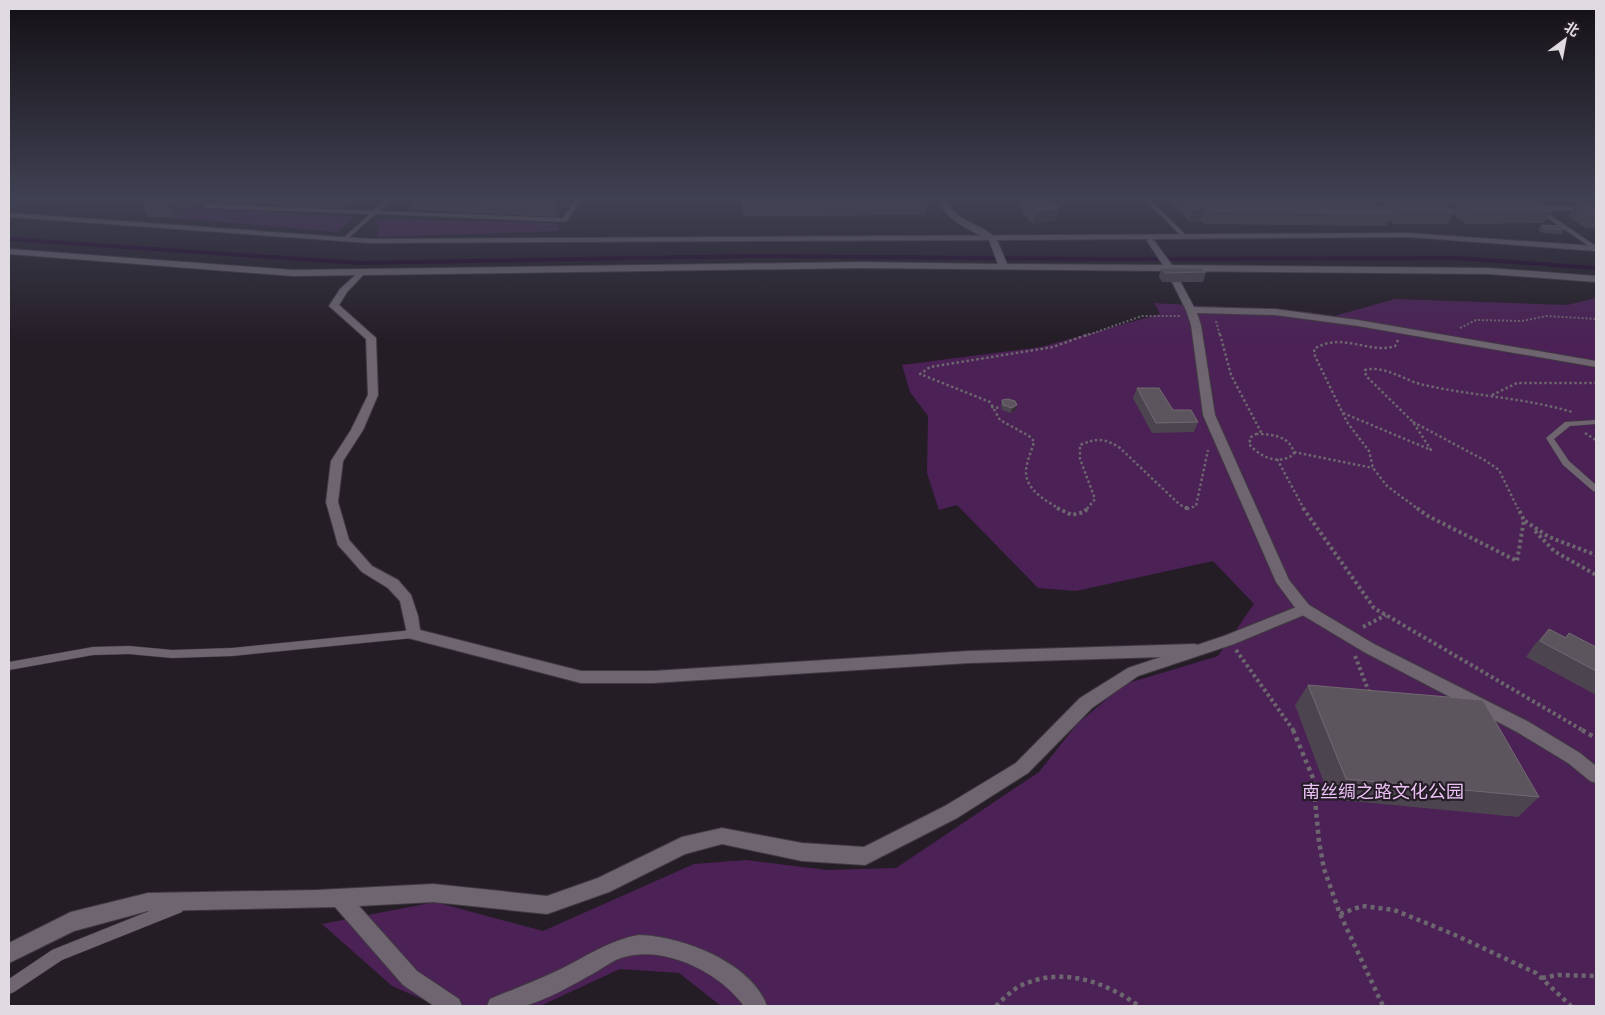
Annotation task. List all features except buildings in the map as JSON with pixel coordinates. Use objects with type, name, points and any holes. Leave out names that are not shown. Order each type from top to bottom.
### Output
[{"type":"street","points":[[996,247],[1004,267]]},
{"type":"street","points":[[1155,247],[1169,268],[1192,313],[1210,415],[1214,425],[1283,582],[1304,609],[1369,648],[1523,727],[1574,758],[1596,776]]},
{"type":"street","points":[[1509,247],[1596,254]]},
{"type":"street","points":[[1574,247],[1596,249]]},
{"type":"street","points":[[9,250],[293,273],[860,265],[1489,271],[1596,279]]},
{"type":"street","points":[[361,273],[343,291],[334,306],[371,338],[373,395],[357,430],[337,461],[332,502],[343,542],[367,569],[393,584],[406,600],[411,616],[413,634],[581,677],[653,677],[969,657],[1198,650]]},
{"type":"street","points":[[1192,313],[1215,310],[1275,312],[1449,338],[1596,364]]},
{"type":"street","points":[[9,953],[71,922],[148,902],[339,898],[433,893],[547,905],[602,886],[682,846],[722,836],[802,852],[865,856],[951,812],[1022,768],[1086,703],[1133,672],[1229,640],[1304,609]]},
{"type":"street","points":[[339,898],[410,978],[452,1006]]},
{"type":"street","points":[[497,1006],[517,1000],[569,976],[624,947],[649,944],[690,956],[713,966],[740,984],[758,1006]]},
{"type":"lane","points":[[1595,422],[1568,424],[1550,438],[1566,463],[1596,489]]},
{"type":"lane","points":[[9,666],[93,651],[129,650],[172,654],[232,652],[413,634]]},
{"type":"lane","points":[[9,987],[57,955],[192,901]]},
{"type":"path","points":[[1215,310],[1231,375],[1262,434]]},
{"type":"path","points":[[1192,313],[1142,316],[1053,348],[1014,352],[979,360],[953,362],[930,367],[920,374],[990,402],[995,416],[1007,427],[1030,435],[1034,441],[1026,471],[1028,483],[1038,494],[1053,505],[1072,515],[1084,512],[1095,499],[1094,487],[1078,456],[1080,445],[1101,438],[1120,447],[1179,504],[1192,508],[1196,506],[1214,425]]},
{"type":"path","points":[[1449,338],[1452,332],[1476,320],[1522,321],[1547,316],[1596,319]]},
{"type":"path","points":[[1402,331],[1395,346],[1387,349],[1329,342],[1319,344],[1314,349],[1315,356],[1347,422],[1369,452],[1373,468],[1387,486],[1428,516],[1517,561],[1524,520]]},
{"type":"path","points":[[1342,412],[1431,450],[1413,422],[1366,376],[1365,370],[1374,368],[1416,383],[1531,401],[1565,410],[1595,422]]},
{"type":"path","points":[[1492,395],[1517,383],[1596,383]]},
{"type":"path","points":[[991,407],[1001,408]]},
{"type":"path","points":[[1413,422],[1486,461],[1499,470],[1524,520],[1534,530],[1539,539],[1556,552],[1596,575]]},
{"type":"path","points":[[1262,434],[1283,438],[1292,446],[1294,452],[1291,457],[1277,459],[1258,453],[1249,444],[1251,437],[1262,434]]},
{"type":"path","points":[[1294,452],[1373,468]]},
{"type":"path","points":[[1277,459],[1298,500],[1332,551],[1374,608],[1596,738]]},
{"type":"path","points":[[1534,530],[1562,543],[1596,555]]},
{"type":"path","points":[[1229,640],[1290,725],[1299,743],[1313,778],[1319,842],[1324,869],[1340,914],[1383,1006]]},
{"type":"path","points":[[1340,914],[1362,906],[1394,910],[1453,934],[1536,973],[1571,1006]]},
{"type":"path","points":[[996,1006],[1018,987],[1046,978],[1072,976],[1098,981],[1127,996],[1139,1006]]},
{"type":"path","points":[[1542,978],[1596,976]]},
{"type":"green space","name":"南丝绸之路文化公园","points":[[1596,298],[1596,1006],[721,1006],[679,973],[620,969],[540,1006],[438,1006],[392,986],[322,924],[435,902],[543,931],[694,864],[746,860],[827,870],[896,868],[1039,772],[1077,724],[1125,684],[1218,656],[1254,604],[1213,561],[1076,591],[1038,588],[957,505],[939,510],[927,473],[928,416],[910,392],[902,365],[1041,347],[1160,314],[1154,303],[1309,312],[1334,316],[1395,299],[1567,305]]},
{"type":"waterway","points":[[131,247],[359,263],[752,256],[1112,259],[1459,258],[1596,268]]}]
